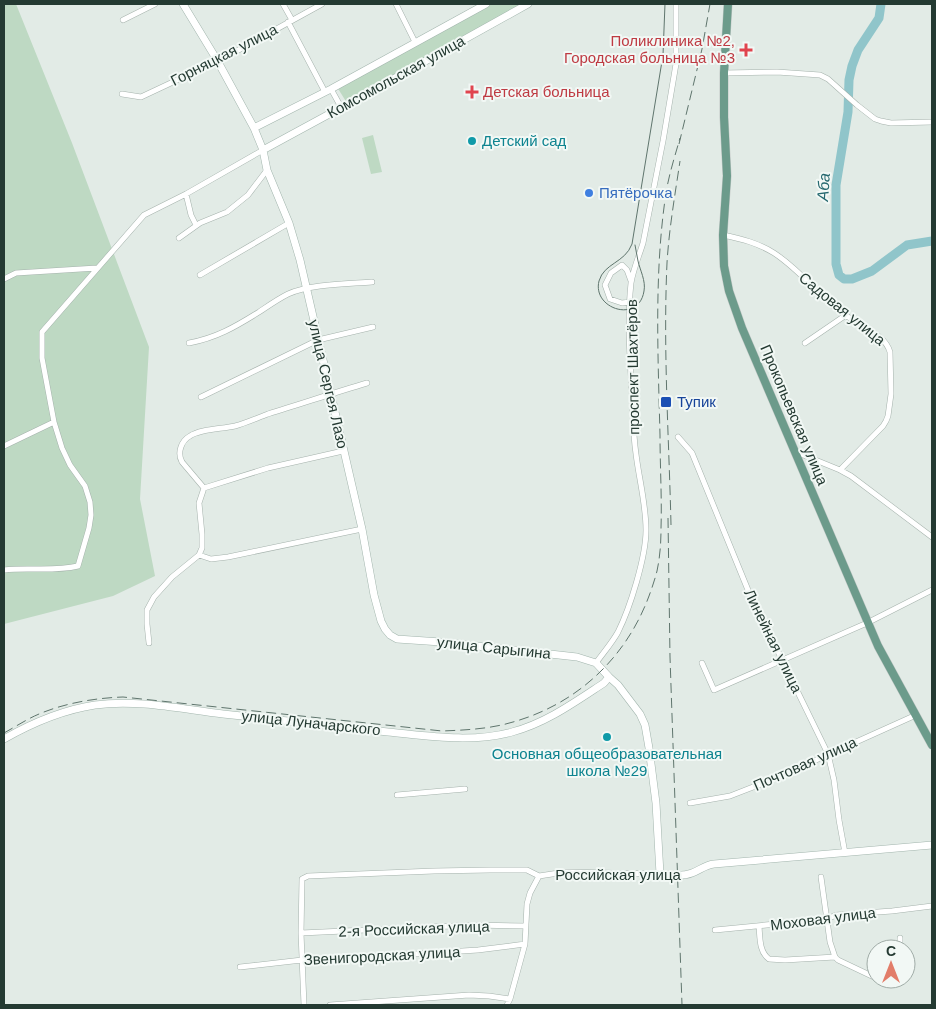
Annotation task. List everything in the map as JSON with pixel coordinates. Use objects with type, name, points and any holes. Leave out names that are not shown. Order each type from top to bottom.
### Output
[{"type":"main road","points":[[183,4],[217,60],[254,128]]},
{"type":"main road","name":"Комсомольская улица","points":[[254,128],[486,4]]},
{"type":"main road","name":"Комсомольская улица","points":[[263,150],[528,4]]},
{"type":"main road","name":"Прокопьевская улица","points":[[728,4],[724,73],[726,176],[723,235],[724,266],[728,291],[867,623],[932,745]]},
{"type":"main road","name":"улица Сергея Лазо","points":[[254,128],[263,150],[267,170],[289,223],[300,260],[362,529],[374,595],[382,621]]},
{"type":"main road","name":"улица Сарыгина","points":[[382,621],[390,635],[397,639],[538,652],[577,657],[596,663]]},
{"type":"main road","points":[[596,663],[628,697],[640,714],[644,725],[656,803],[660,874]]},
{"type":"main road","name":"улица Луначарского","points":[[4,739],[36,722],[63,712],[97,705],[122,704],[144,704],[444,738],[475,738],[510,733],[530,727],[558,713],[604,683],[609,677]]},
{"type":"main road","name":"Российская улица","points":[[660,874],[687,875],[705,866],[714,864],[932,845]]},
{"type":"street","points":[[123,20],[155,4]]},
{"type":"street","points":[[283,4],[290,21],[328,90],[341,107]]},
{"type":"street","name":"Горняцкая улица","points":[[122,94],[141,97],[224,58],[322,4]]},
{"type":"street","points":[[396,4],[415,42]]},
{"type":"street","name":"проспект Шахтёров","points":[[596,663],[617,632],[627,611],[644,551],[645,512],[635,448],[630,357],[631,282],[643,243],[676,64],[676,4]]},
{"type":"street","points":[[724,73],[778,72],[820,75],[828,79],[876,119],[885,122],[932,122]]},
{"type":"street","points":[[4,570],[78,566],[89,528],[90,502],[85,486],[70,465],[62,448],[54,422],[42,358],[42,332],[144,215],[186,194],[263,150]]},
{"type":"street","points":[[179,238],[196,226],[226,212],[248,195],[267,170]]},
{"type":"street","points":[[186,194],[190,215],[196,226]]},
{"type":"street","points":[[200,275],[289,223]]},
{"type":"street","name":"Садовая улица","points":[[723,235],[757,243],[775,254],[809,281],[834,307],[876,334],[888,346],[890,352],[891,394],[888,416],[883,426],[840,470]]},
{"type":"street","points":[[630,302],[622,303],[610,299],[605,285],[611,273],[622,265],[627,270],[631,282]]},
{"type":"street","points":[[4,278],[16,273],[97,268]]},
{"type":"street","points":[[189,343],[220,334],[282,297],[306,288],[372,282]]},
{"type":"street","points":[[805,342],[846,316]]},
{"type":"street","points":[[201,397],[318,340],[373,327]]},
{"type":"street","points":[[204,488],[179,457],[183,443],[189,436],[197,432],[235,426],[367,384]]},
{"type":"street","points":[[4,446],[54,422]]},
{"type":"street","name":"Линейная улица","points":[[678,437],[692,453],[748,590],[828,754],[834,780],[845,853]]},
{"type":"street","points":[[204,488],[268,468],[343,451]]},
{"type":"street","points":[[796,452],[851,476],[932,537]]},
{"type":"street","points":[[149,643],[147,610],[154,597],[172,577],[199,555],[202,548],[199,503],[204,488]]},
{"type":"street","points":[[199,555],[211,559],[219,559],[362,529]]},
{"type":"street","points":[[702,663],[714,690],[867,623],[932,590]]},
{"type":"street","name":"Почтовая улица","points":[[690,804],[730,796],[776,778],[916,715]]},
{"type":"street","points":[[397,795],[465,789]]},
{"type":"street","name":"Российская улица","points":[[301,933],[302,879],[308,876],[443,870],[527,870],[539,876],[565,872],[660,874]]},
{"type":"street","points":[[507,1005],[525,944],[527,904],[530,893],[539,876]]},
{"type":"street","points":[[821,877],[830,942],[835,957],[866,974]]},
{"type":"street","name":"Моховая улица","points":[[715,930],[827,919],[836,915],[932,906]]},
{"type":"street","name":"2-я Российская улица","points":[[301,933],[474,925],[526,926]]},
{"type":"street","points":[[759,926],[760,944],[763,953],[769,959],[835,957]]},
{"type":"street","points":[[301,933],[304,1005]]},
{"type":"street","name":"Звенигородская улица","points":[[240,967],[302,960],[478,950],[525,944]]},
{"type":"street","points":[[330,1005],[468,995],[510,999]]},
{"type":"green space","points":[[4,4],[16,4],[72,143],[149,347],[140,499],[155,576],[113,596],[4,624]]},
{"type":"green space","points":[[491,4],[522,4],[347,103],[337,87]]},
{"type":"green space","points":[[373,135],[382,172],[371,174],[362,138]]},
{"type":"waterway","name":"Аба","points":[[881,4],[879,18],[858,50],[849,80],[848,112],[836,185],[836,264],[839,275],[844,279],[852,279],[872,271],[907,245],[932,241]]},
{"type":"tram line","points":[[635,245],[644,279],[644,291],[640,301],[634,307],[626,310],[617,309],[602,299],[599,291],[599,281],[605,270],[625,255],[632,244],[663,55],[665,4]]},
{"type":"railway","points":[[679,144],[702,49],[710,4]]},
{"type":"railway","points":[[4,733],[49,710],[91,700],[123,697],[442,731],[478,729],[513,722],[536,714],[578,691],[596,676],[613,658],[639,618],[649,596],[659,560],[661,517],[658,283],[666,193],[680,138]]},
{"type":"railway","points":[[671,525],[666,296],[669,238],[680,161]]},
{"type":"railway","points":[[668,518],[670,657],[682,1005]]},
{"type":"place","name":"Поликлиника №2, Городская больница №3","points":[[746,50]]},
{"type":"place","name":"Детская больница","points":[[472,92]]},
{"type":"place","name":"Детский сад","points":[[472,141]]},
{"type":"place","name":"Пятёрочка","points":[[589,193]]},
{"type":"place","name":"Тупик","points":[[666,402]]},
{"type":"place","name":"Основная общеобразовательная школа №29","points":[[607,737]]}]
